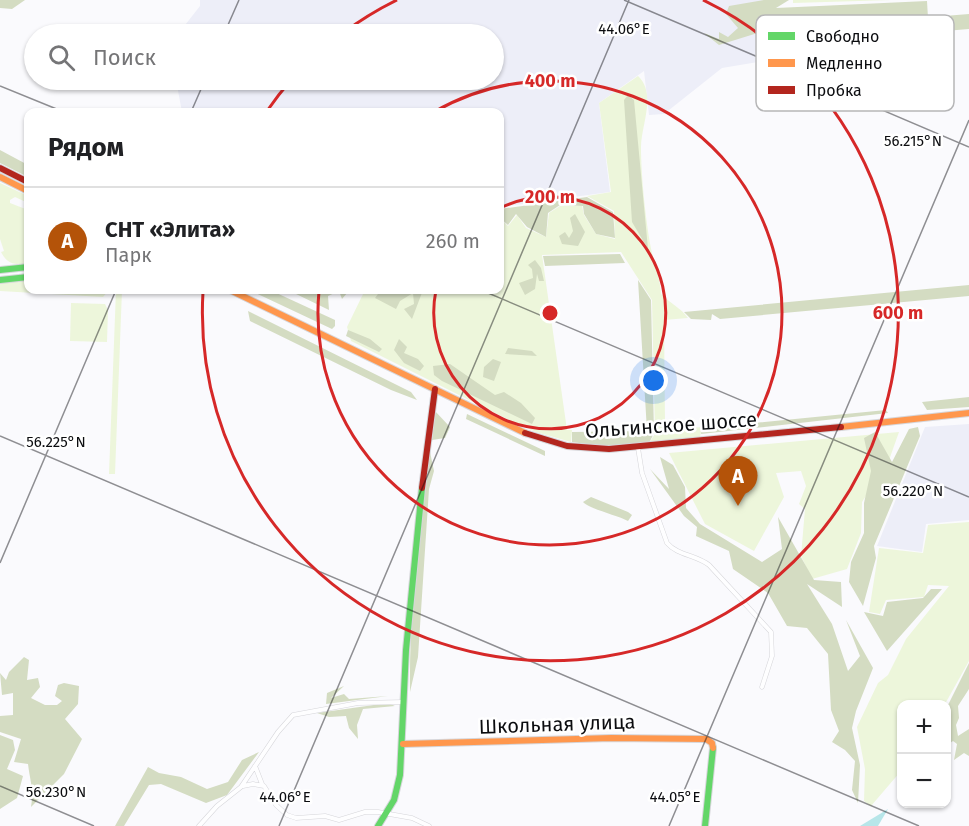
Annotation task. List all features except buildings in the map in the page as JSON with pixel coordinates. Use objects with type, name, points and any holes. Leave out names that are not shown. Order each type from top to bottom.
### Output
[{"type":"main road","points":[[0,168],[24,180]]},
{"type":"main road","points":[[0,177],[24,189]]},
{"type":"main road","points":[[0,270],[24,267]]},
{"type":"main road","points":[[0,280],[24,277]]},
{"type":"main road","name":"Ольгинское шоссе","points":[[238,294],[556,445],[587,450],[638,448],[969,413]]},
{"type":"main road","points":[[378,826],[388,813],[397,791],[403,744],[416,533],[435,389]]},
{"type":"main road","name":"Школьная улица","points":[[403,744],[696,737],[712,743],[714,754],[705,826]]},
{"type":"street","points":[[638,448],[642,474],[667,543],[676,550],[704,561],[771,632],[772,656],[762,687]]},
{"type":"street","points":[[199,826],[217,806],[241,787],[284,723],[298,712],[358,703],[404,702]]},
{"type":"street","points":[[255,766],[256,775],[276,805],[287,815],[296,818],[326,816],[339,820],[364,812],[388,813],[429,826]]},
{"type":"street","points":[[241,787],[253,784],[264,786]]},
{"type":"shaded area","points":[[200,0],[765,0],[766,15],[756,15],[756,62],[722,68],[664,114],[649,115],[644,71],[599,103],[610,192],[504,206],[504,108],[181,108],[178,90],[504,90],[504,24],[186,24],[200,6]]},
{"type":"shaded area","points":[[969,424],[969,520],[926,524],[922,552],[877,546],[925,427]]},
{"type":"green space","points":[[0,0],[25,0],[12,9],[0,8]]},
{"type":"green space","points":[[764,0],[789,0],[776,8],[927,1],[928,15],[756,15],[756,34],[719,45],[704,33],[719,39],[719,32],[728,37],[738,28],[726,14],[729,6]]},
{"type":"green space","points":[[793,0],[892,0],[793,3]]},
{"type":"green space","points":[[969,14],[969,29],[954,30],[954,15]]},
{"type":"green space","points":[[638,76],[644,83],[647,110],[641,159],[652,253],[661,294],[688,318],[664,320],[665,422],[677,429],[702,427],[700,437],[649,443],[655,434],[652,300],[621,252],[542,255],[567,430],[572,430],[571,442],[536,432],[507,419],[351,341],[347,327],[363,294],[504,294],[504,222],[508,226],[517,215],[526,228],[546,237],[549,213],[560,206],[582,206],[584,215],[596,234],[615,239],[614,211],[587,196],[611,192],[599,103]]},
{"type":"green space","points":[[628,95],[634,100],[648,249],[632,222],[624,100]]},
{"type":"green space","points":[[0,150],[24,163],[24,175],[0,163]]},
{"type":"green space","points":[[0,183],[24,194],[24,201],[15,197],[10,200],[10,203],[24,208],[24,264],[12,263],[6,259],[1,252],[4,251],[0,239]]},
{"type":"green space","points":[[587,197],[613,212],[615,238],[596,234],[584,214],[583,206],[560,205],[548,213],[546,237],[527,227],[516,214],[508,225],[504,222],[504,208]]},
{"type":"green space","points":[[575,214],[585,232],[578,246],[562,244],[559,236],[565,232],[569,238],[573,231],[570,218]]},
{"type":"green space","points":[[620,254],[625,263],[545,266],[543,256]]},
{"type":"green space","points":[[535,260],[541,268],[544,281],[539,281],[537,274],[535,289],[525,295],[519,283],[533,278],[532,269],[528,265]]},
{"type":"green space","points":[[24,278],[24,292],[0,291],[0,281]]},
{"type":"green space","points":[[638,280],[651,300],[654,433],[649,443],[607,447],[572,442],[572,432],[647,431]]},
{"type":"green space","points":[[969,285],[969,296],[720,319],[712,314],[711,320],[691,319],[684,312]]},
{"type":"green space","points":[[52,294],[106,294],[103,297]]},
{"type":"green space","points":[[116,294],[122,294],[115,474],[109,474]]},
{"type":"green space","points":[[258,294],[279,294],[335,320],[335,326],[332,329]]},
{"type":"green space","points":[[296,294],[332,294],[328,296],[329,310]]},
{"type":"green space","points":[[378,294],[411,294],[400,301],[396,309],[375,298]]},
{"type":"green space","points":[[413,294],[421,294],[412,319],[404,309],[414,304]]},
{"type":"green space","points":[[71,303],[105,304],[108,310],[107,342],[70,341]]},
{"type":"green space","points":[[248,311],[411,392],[417,400],[391,390],[250,321]]},
{"type":"green space","points":[[348,330],[370,339],[382,349],[379,352],[346,336]]},
{"type":"green space","points":[[399,339],[407,347],[404,353],[418,359],[424,366],[420,371],[404,363],[394,350]]},
{"type":"green space","points":[[508,348],[532,351],[537,356],[505,354]]},
{"type":"green space","points":[[493,359],[501,362],[494,381],[483,377],[484,367]]},
{"type":"green space","points":[[450,364],[495,395],[504,392],[521,403],[535,418],[532,424],[434,375],[433,366]]},
{"type":"green space","points":[[969,397],[969,407],[927,410],[922,402]]},
{"type":"green space","points":[[886,410],[888,413],[701,434],[702,428]]},
{"type":"green space","points":[[435,411],[450,427],[445,438],[432,440]]},
{"type":"green space","points":[[467,414],[545,451],[545,456],[466,419]]},
{"type":"green space","points":[[918,427],[920,436],[874,546],[876,558],[863,606],[849,582],[851,562],[864,533],[864,503],[871,471],[864,438],[875,432],[892,462],[909,429]]},
{"type":"green space","points":[[899,432],[888,463],[862,502],[861,533],[847,569],[812,579],[801,556],[805,509],[799,504],[806,486],[801,471],[776,473],[784,497],[754,551],[705,524],[669,453]]},
{"type":"green space","points":[[430,452],[434,471],[429,489],[418,657],[410,692],[413,602]]},
{"type":"green space","points":[[660,457],[673,465],[685,487],[686,508],[700,524],[762,562],[782,549],[778,517],[814,580],[841,582],[842,607],[807,584],[832,624],[848,671],[860,656],[846,620],[873,668],[856,711],[852,728],[860,765],[858,803],[852,790],[855,761],[845,750],[832,742],[839,731],[831,710],[828,654],[807,628],[787,626],[768,593],[733,569],[729,551],[696,536],[697,527],[684,516],[650,469],[669,489]]},
{"type":"green space","points":[[591,497],[632,515],[628,521],[583,502]]},
{"type":"green space","points":[[969,522],[969,661],[947,700],[897,700],[897,776],[871,806],[864,801],[865,769],[857,727],[878,683],[888,675],[906,639],[949,586],[928,585],[924,597],[886,600],[880,614],[869,612],[879,548],[923,553],[928,525]]},
{"type":"green space","points":[[931,589],[942,589],[887,651],[864,612],[883,616],[887,602],[923,598]]},
{"type":"green space","points":[[24,657],[29,660],[27,680],[38,678],[40,687],[31,698],[45,705],[57,705],[62,701],[55,696],[58,685],[64,683],[79,686],[78,704],[65,719],[82,739],[64,774],[31,807],[32,790],[28,764],[14,762],[21,739],[0,732],[0,716],[13,715],[13,693],[2,695],[0,673],[6,680],[9,672]]},
{"type":"green space","points":[[969,663],[969,689],[958,706],[959,718],[956,725],[958,736],[969,729],[969,756],[964,753],[954,760],[957,744],[953,741],[951,742],[950,700]]},
{"type":"green space","points":[[344,686],[331,698],[344,694],[349,699],[388,696],[326,704],[327,693]]},
{"type":"green space","points":[[388,703],[395,706],[363,709],[357,725],[358,739],[349,728],[346,716],[329,717],[317,713]]},
{"type":"green space","points":[[0,735],[13,740],[15,750],[7,769],[23,776],[17,798],[0,809]]},
{"type":"green space","points":[[259,752],[227,795],[206,803],[161,784],[149,785],[124,826],[115,826],[148,767],[159,773],[181,777],[207,789],[228,782],[242,760]]},
{"type":"water","points":[[888,809],[878,826],[860,826]]},
{"type":"traffic: fast","points":[[0,270],[24,267]]},
{"type":"traffic: fast","points":[[0,280],[24,277]]},
{"type":"traffic: fast","points":[[378,826],[394,800],[400,775],[406,650],[422,488]]},
{"type":"traffic: fast","points":[[705,826],[713,748]]},
{"type":"traffic: slow","points":[[0,177],[24,189]]},
{"type":"traffic: slow","points":[[238,294],[525,433]]},
{"type":"traffic: slow","points":[[841,427],[969,413]]},
{"type":"traffic: slow","points":[[403,744],[611,738],[706,739],[712,743],[713,748]]},
{"type":"traffic: jam","points":[[0,168],[24,180]]},
{"type":"traffic: jam","points":[[422,488],[435,389]]},
{"type":"traffic: jam","points":[[525,433],[567,446],[609,449],[841,427]]},
{"type":"place","name":"СНТ «Элита»","points":[[738,506]]}]
